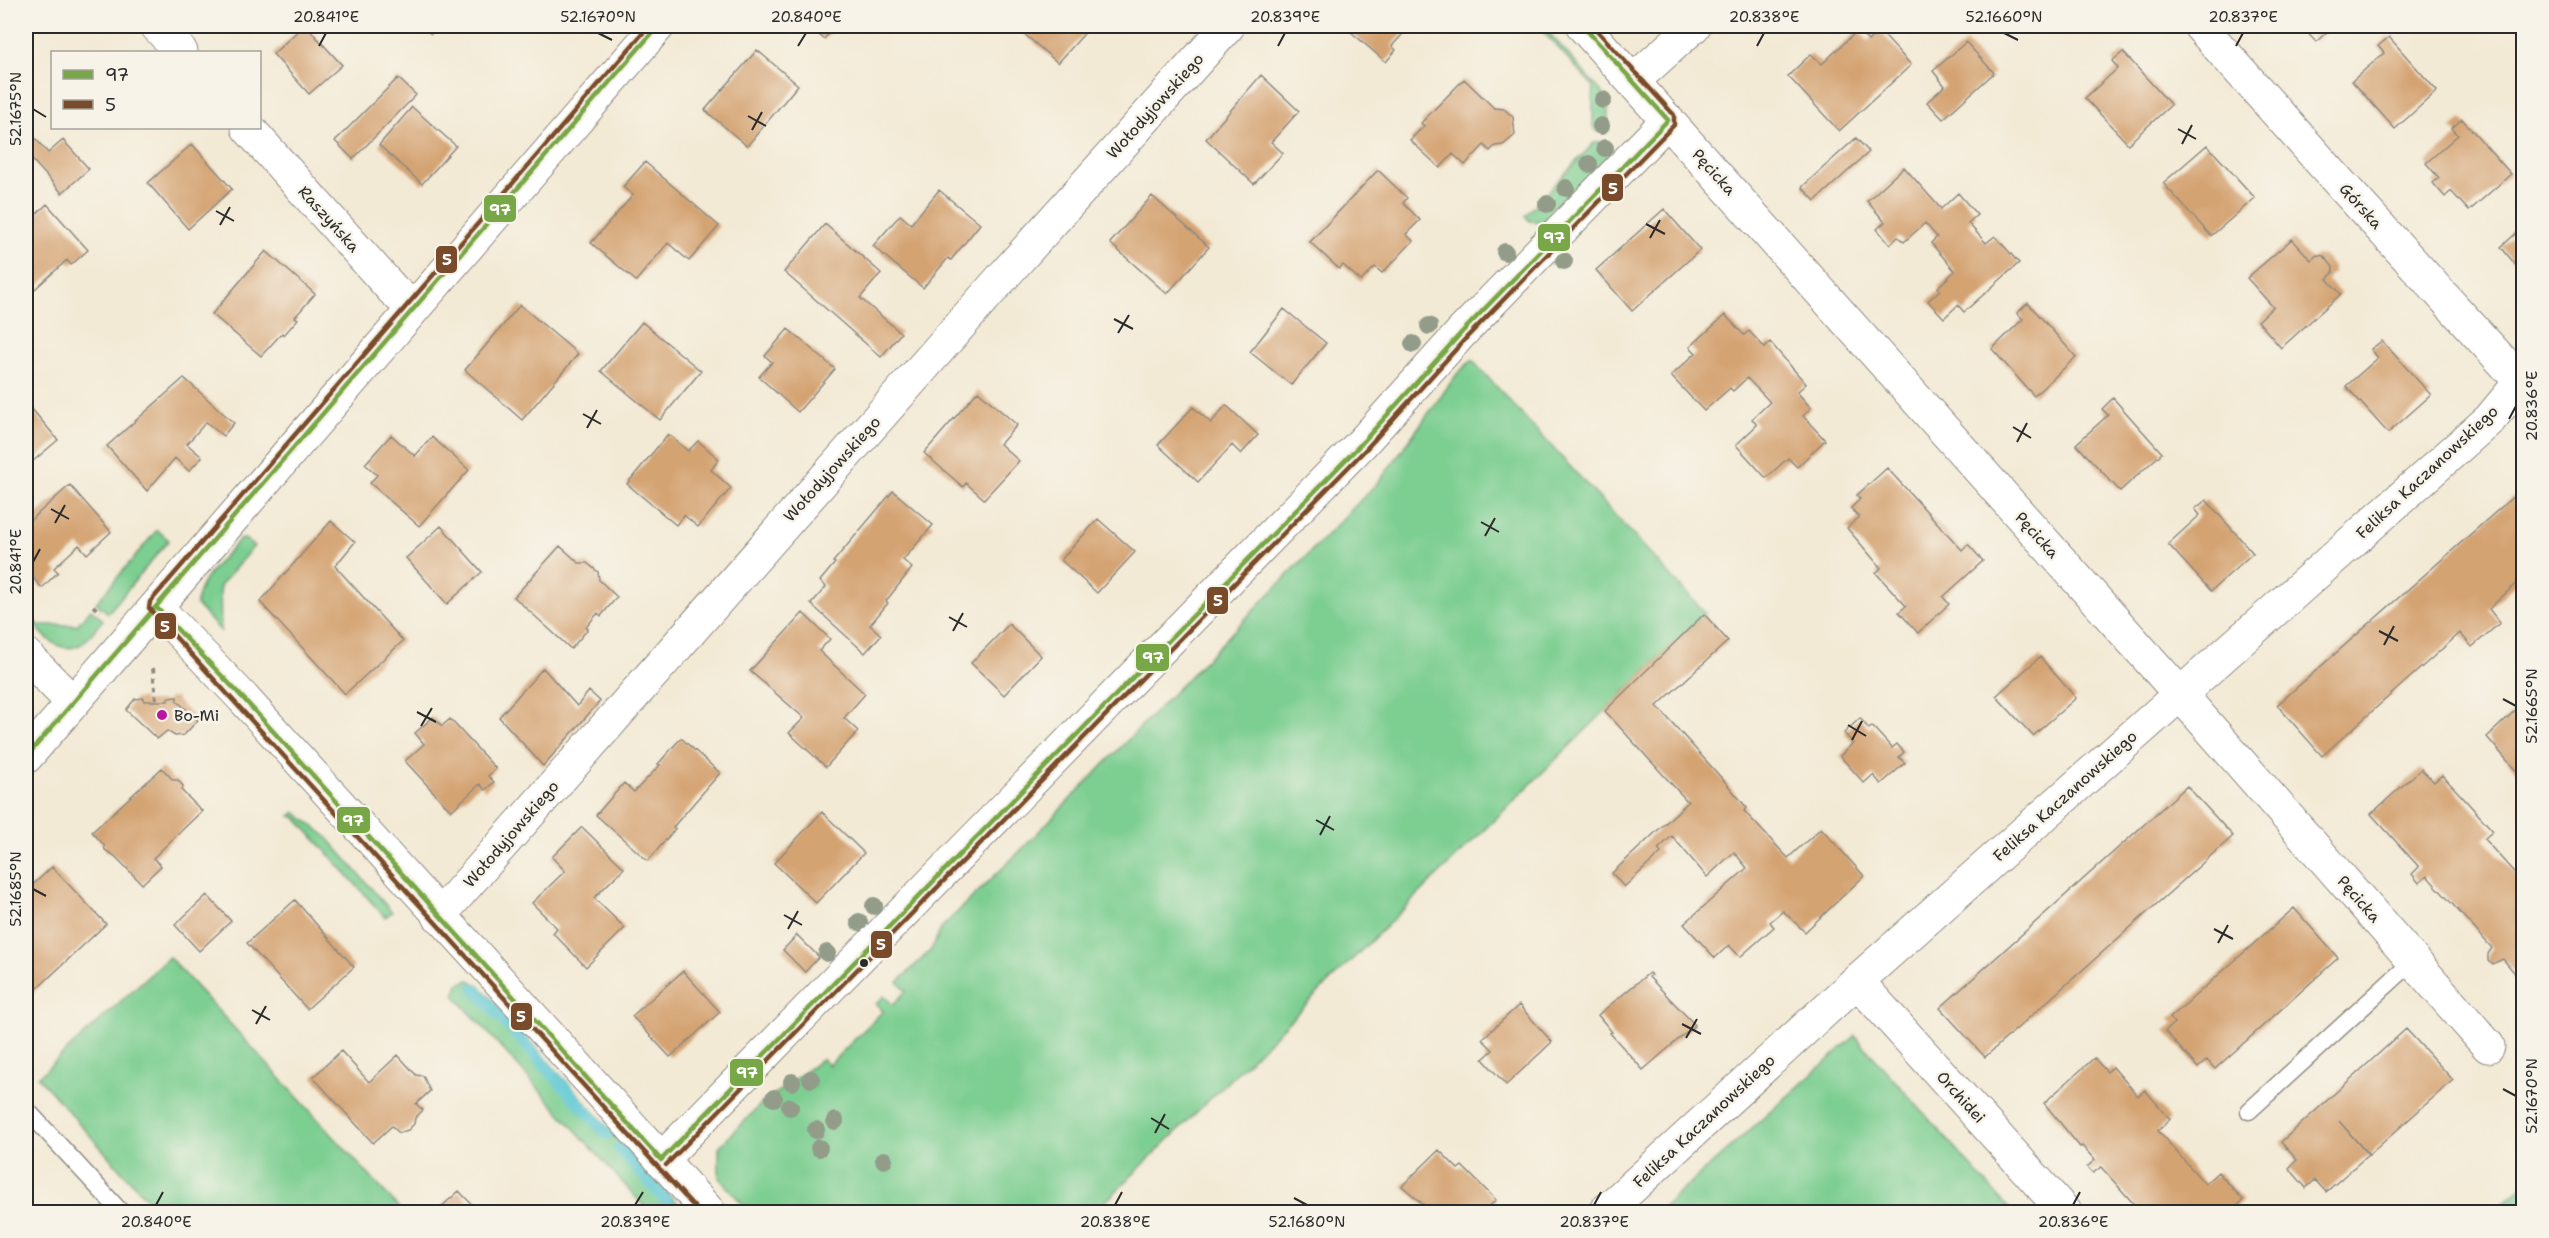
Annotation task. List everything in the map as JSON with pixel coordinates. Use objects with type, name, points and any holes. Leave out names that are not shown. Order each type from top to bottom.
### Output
[{"type":"street","points":[[157,26],[180,51]]},
{"type":"street","points":[[26,757],[658,26]]},
{"type":"street","name":"Wołodyjowskiego","points":[[439,916],[1007,272],[1228,26]]},
{"type":"street","name":"Pęcicka","points":[[1583,26],[2180,694],[2488,1046]]},
{"type":"street","points":[[1633,81],[1694,26]]},
{"type":"street","name":"Górska","points":[[2200,26],[2339,183],[2522,381]]},
{"type":"street","points":[[661,1160],[1362,443],[1462,332],[1668,120]]},
{"type":"street","name":"Raszyńska","points":[[249,129],[393,290],[413,308]]},
{"type":"street","name":"Feliksa Kaczanowskiego","points":[[1605,1212],[1857,981],[2490,419],[2522,381]]},
{"type":"street","points":[[156,608],[227,681],[709,1212]]},
{"type":"street","points":[[26,655],[72,702]]},
{"type":"street","name":"Orchidei","points":[[1857,981],[2065,1212]]},
{"type":"lane","points":[[2248,1111],[2413,961]]},
{"type":"lane","points":[[26,1109],[122,1212]]},
{"type":"path","points":[[153,664],[156,701]]},
{"type":"green space","points":[[1538,26],[1543,26],[1608,99],[1608,127],[1598,132],[1593,127],[1593,86]]},
{"type":"green space","points":[[1602,142],[1612,152],[1545,222],[1530,221],[1525,216],[1594,143]]},
{"type":"green space","points":[[1472,360],[1705,613],[1095,1212],[750,1212],[719,1178],[719,1147],[761,1104],[822,1059],[829,1065],[883,1011],[876,1004],[884,996],[893,1005],[906,991],[898,982],[931,950],[942,927],[1020,851],[1381,479],[1457,374]]},
{"type":"green space","points":[[157,530],[169,540],[108,613],[96,603]]},
{"type":"green space","points":[[245,539],[254,546],[220,586],[221,631],[196,605],[198,596],[212,570],[239,540]]},
{"type":"green space","points":[[91,609],[103,620],[83,643],[72,648],[49,640],[26,614],[26,611],[38,625],[77,625]]},
{"type":"green space","points":[[295,812],[326,836],[392,912],[385,917],[295,817],[290,816]]},
{"type":"green space","points":[[169,957],[401,1210],[399,1212],[158,1212],[38,1077]]},
{"type":"green space","points":[[469,980],[479,985],[685,1212],[649,1212],[454,995],[458,984]]},
{"type":"green space","points":[[1855,1036],[2012,1212],[1658,1212]]},
{"type":"green space","points":[[2523,1185],[2523,1212],[2494,1212]]},
{"type":"building","points":[[303,26],[306,26],[342,65],[309,94],[273,54]]},
{"type":"building","points":[[421,26],[439,26],[431,34]]},
{"type":"building","points":[[808,26],[836,26],[824,39]]},
{"type":"building","points":[[1015,26],[1091,26],[1058,63]]},
{"type":"building","points":[[1344,26],[1410,26],[1392,46],[1396,50],[1386,62]]},
{"type":"building","points":[[2301,26],[2333,26],[2316,42]]},
{"type":"building","points":[[1858,30],[1868,41],[1879,30],[1911,65],[1839,131],[1788,76],[1811,54],[1822,64]]},
{"type":"building","points":[[2389,37],[2437,91],[2395,129],[2352,81],[2384,53],[2378,46]]},
{"type":"building","points":[[1966,42],[1994,73],[1943,119],[1927,102],[1945,86],[1933,71]]},
{"type":"building","points":[[757,50],[798,85],[747,146],[705,110]]},
{"type":"building","points":[[2123,52],[2171,105],[2128,144],[2085,98],[2118,68],[2112,61]]},
{"type":"building","points":[[1261,75],[1299,111],[1271,142],[1283,153],[1254,184],[1206,139]]},
{"type":"building","points":[[398,78],[416,95],[353,159],[335,141]]},
{"type":"building","points":[[1464,79],[1494,108],[1504,109],[1513,117],[1515,135],[1503,145],[1495,146],[1490,151],[1484,145],[1465,165],[1453,154],[1440,168],[1410,140],[1424,126],[1421,123]]},
{"type":"building","points":[[412,107],[456,146],[422,184],[379,145]]},
{"type":"building","points":[[2462,119],[2511,174],[2469,211],[2451,191],[2445,197],[2433,183],[2439,178],[2426,163],[2458,135],[2452,128]]},
{"type":"building","points":[[35,138],[48,153],[63,140],[89,169],[62,193],[26,153],[26,147]]},
{"type":"building","points":[[1856,138],[1869,152],[1815,201],[1802,187]]},
{"type":"building","points":[[192,144],[232,189],[188,229],[148,183]]},
{"type":"building","points":[[2207,145],[2255,198],[2211,236],[2163,183]]},
{"type":"building","points":[[645,162],[719,226],[689,261],[668,243],[636,281],[591,243],[633,195],[623,187]]},
{"type":"building","points":[[1904,167],[1941,209],[1958,193],[1977,215],[1968,223],[1986,243],[1995,236],[2019,263],[1964,312],[1958,305],[1944,318],[1928,301],[1940,290],[1938,287],[1955,271],[1931,243],[1937,237],[1925,223],[1904,242],[1898,237],[1890,245],[1877,229],[1885,222],[1867,201]]},
{"type":"building","points":[[1378,170],[1407,198],[1403,203],[1420,220],[1406,234],[1413,241],[1397,258],[1382,273],[1375,267],[1361,281],[1343,265],[1339,269],[1310,242]]},
{"type":"building","points":[[939,190],[980,224],[951,260],[948,258],[923,288],[873,246],[900,215],[911,224]]},
{"type":"building","points":[[1152,196],[1209,247],[1167,294],[1110,243]]},
{"type":"building","points":[[47,204],[88,250],[71,265],[67,260],[26,297],[26,224]]},
{"type":"building","points":[[1664,209],[1700,250],[1632,311],[1596,270]]},
{"type":"building","points":[[825,224],[881,273],[860,298],[901,333],[881,357],[784,272]]},
{"type":"building","points":[[2523,227],[2523,274],[2501,247]]},
{"type":"building","points":[[2292,239],[2311,260],[2317,255],[2324,256],[2333,267],[2333,273],[2327,279],[2341,294],[2281,348],[2258,321],[2273,307],[2247,278]]},
{"type":"building","points":[[266,251],[315,294],[295,317],[298,319],[261,356],[212,314]]},
{"type":"building","points":[[2028,303],[2076,357],[2034,396],[1992,349],[2023,319],[2017,313]]},
{"type":"building","points":[[520,305],[578,354],[522,420],[465,370]]},
{"type":"building","points":[[1284,309],[1326,343],[1291,385],[1250,352]]},
{"type":"building","points":[[1725,315],[1744,335],[1749,331],[1765,348],[1770,342],[1806,384],[1797,392],[1811,408],[1803,416],[1825,440],[1797,467],[1788,458],[1766,478],[1736,445],[1757,425],[1752,419],[1770,402],[1747,378],[1733,391],[1730,388],[1704,411],[1671,376],[1696,353],[1690,347]]},
{"type":"building","points":[[642,322],[701,371],[660,420],[601,371]]},
{"type":"building","points":[[788,329],[835,369],[798,412],[759,377],[772,362],[765,356]]},
{"type":"building","points":[[2382,341],[2431,395],[2388,433],[2346,386],[2378,358],[2371,349]]},
{"type":"building","points":[[184,378],[234,423],[223,436],[206,422],[187,444],[202,457],[189,471],[175,458],[147,491],[107,446]]},
{"type":"building","points":[[978,391],[1017,425],[1000,444],[1019,461],[984,499],[966,483],[963,487],[924,453]]},
{"type":"building","points":[[2113,398],[2162,453],[2120,491],[2076,444],[2108,415],[2102,409]]},
{"type":"building","points":[[26,402],[58,440],[26,467]]},
{"type":"building","points":[[1226,405],[1258,435],[1241,454],[1232,445],[1198,482],[1158,445],[1193,407],[1211,423]]},
{"type":"building","points":[[668,434],[688,451],[698,441],[719,459],[711,470],[731,488],[698,527],[684,515],[676,525],[627,484]]},
{"type":"building","points":[[391,435],[415,456],[432,437],[469,470],[419,526],[370,483],[377,475],[365,464]]},
{"type":"building","points":[[1887,468],[1962,550],[1968,544],[1983,561],[1943,597],[1949,604],[1918,633],[1899,612],[1906,606],[1876,573],[1881,568],[1847,528],[1859,517],[1851,508],[1860,499],[1857,495]]},
{"type":"building","points":[[70,485],[111,532],[87,554],[79,545],[54,568],[58,572],[42,588],[26,570],[28,551],[26,524]]},
{"type":"building","points":[[2523,488],[2523,577],[2489,609],[2500,623],[2472,647],[2460,633],[2322,756],[2277,705]]},
{"type":"building","points":[[893,491],[933,525],[903,560],[912,568],[870,625],[881,635],[865,653],[811,604],[826,587],[820,581],[835,563],[833,562]]},
{"type":"building","points":[[2206,500],[2253,553],[2211,591],[2168,544],[2200,515],[2195,509]]},
{"type":"building","points":[[1098,519],[1135,552],[1097,593],[1061,560]]},
{"type":"building","points":[[331,521],[355,542],[335,566],[403,641],[345,694],[260,602]]},
{"type":"building","points":[[441,526],[482,572],[447,604],[406,558]]},
{"type":"building","points":[[560,546],[579,563],[587,563],[598,572],[599,580],[617,597],[601,616],[598,613],[571,649],[514,597]]},
{"type":"building","points":[[803,613],[830,639],[819,651],[865,694],[844,718],[858,731],[826,767],[789,733],[804,718],[750,671]]},
{"type":"building","points":[[1704,614],[1728,641],[1657,706],[1747,808],[1744,811],[1788,858],[1821,828],[1864,876],[1805,932],[1783,911],[1770,922],[1774,927],[1740,957],[1729,945],[1715,958],[1684,924],[1747,868],[1734,852],[1707,877],[1672,836],[1658,849],[1661,853],[1624,887],[1612,873],[1688,802],[1605,711]]},
{"type":"building","points":[[1009,624],[1041,656],[1004,695],[971,663]]},
{"type":"building","points":[[2040,657],[2076,698],[2033,736],[1996,696]]},
{"type":"building","points":[[543,668],[577,706],[589,691],[600,701],[543,766],[499,717]]},
{"type":"building","name":"Bo-Mi","points":[[177,697],[177,701],[198,720],[184,735],[175,736],[167,731],[157,739],[126,710],[135,699],[168,701],[168,698]]},
{"type":"building","points":[[2523,703],[2523,779],[2487,737]]},
{"type":"building","points":[[433,717],[442,726],[450,719],[496,769],[488,776],[494,782],[485,790],[480,784],[451,811],[405,761],[424,744],[415,733]]},
{"type":"building","points":[[1860,718],[1869,729],[1872,726],[1892,748],[1897,744],[1904,752],[1899,757],[1905,763],[1881,784],[1873,775],[1864,783],[1840,756],[1853,743],[1844,733]]},
{"type":"building","points":[[681,738],[720,773],[673,827],[675,829],[648,861],[596,815],[624,783],[634,792],[660,765],[658,764]]},
{"type":"building","points":[[162,768],[173,780],[178,780],[183,786],[182,791],[202,811],[153,858],[161,866],[142,884],[115,856],[105,850],[104,845],[92,832]]},
{"type":"building","points":[[2421,769],[2434,782],[2442,775],[2467,802],[2493,831],[2484,839],[2523,882],[2523,983],[2503,959],[2492,964],[2488,961],[2488,954],[2492,948],[2427,876],[2419,883],[2412,874],[2419,867],[2371,814]]},
{"type":"building","points":[[2187,786],[2233,836],[1985,1057],[1940,1008]]},
{"type":"building","points":[[822,812],[864,853],[816,903],[774,863]]},
{"type":"building","points":[[582,827],[624,868],[594,898],[625,928],[586,967],[553,933],[557,928],[532,903],[565,871],[552,857]]},
{"type":"building","points":[[52,867],[106,924],[26,999],[26,891]]},
{"type":"building","points":[[207,895],[231,921],[199,951],[175,925]]},
{"type":"building","points":[[295,900],[354,967],[307,1009],[247,943]]},
{"type":"building","points":[[2294,908],[2338,958],[2215,1069],[2207,1060],[2198,1068],[2165,1031],[2174,1023],[2170,1018]]},
{"type":"building","points":[[797,935],[819,957],[805,972],[783,950]]},
{"type":"building","points":[[683,971],[720,1012],[670,1057],[632,1016]]},
{"type":"building","points":[[1649,973],[1651,975],[1649,977],[1695,1025],[1643,1070],[1610,1033],[1612,1032],[1598,1015]]},
{"type":"building","points":[[1519,1005],[1552,1042],[1506,1085],[1483,1059],[1493,1050],[1482,1039]]},
{"type":"building","points":[[2406,1029],[2453,1080],[2369,1155],[2339,1121],[2368,1155],[2326,1192],[2315,1180],[2306,1188],[2289,1168],[2297,1160],[2281,1142]]},
{"type":"building","points":[[341,1051],[369,1082],[398,1055],[416,1075],[423,1076],[430,1091],[416,1104],[423,1110],[408,1130],[399,1133],[392,1126],[373,1143],[313,1077]]},
{"type":"building","points":[[2094,1058],[2107,1072],[2113,1067],[2138,1096],[2145,1090],[2170,1119],[2158,1131],[2205,1184],[2218,1172],[2243,1200],[2232,1212],[2141,1212],[2101,1167],[2093,1173],[2087,1167],[2095,1160],[2082,1146],[2080,1147],[2044,1103]]},
{"type":"building","points":[[1439,1150],[1458,1169],[1462,1166],[1496,1200],[1483,1212],[1432,1212],[1402,1186]]},
{"type":"building","points":[[459,1191],[479,1212],[447,1212],[441,1207]]},
{"type":"waterway","points":[[474,988],[607,1134]]},
{"type":"waterway","points":[[619,1148],[669,1204]]},
{"type":"transit line","name":"5","points":[[649,26],[150,602],[149,608],[699,1212]]},
{"type":"transit line","name":"97","points":[[26,757],[658,26]]},
{"type":"transit line","name":"97","points":[[156,607],[243,698],[661,1160],[1362,443],[1462,332],[1668,120],[1583,26]]},
{"type":"transit line","name":"5","points":[[666,1165],[1367,448],[1467,337],[1674,125],[1674,115],[1593,26]]},
{"type":"place","name":"Bo-Mi","points":[[162,715]]}]
